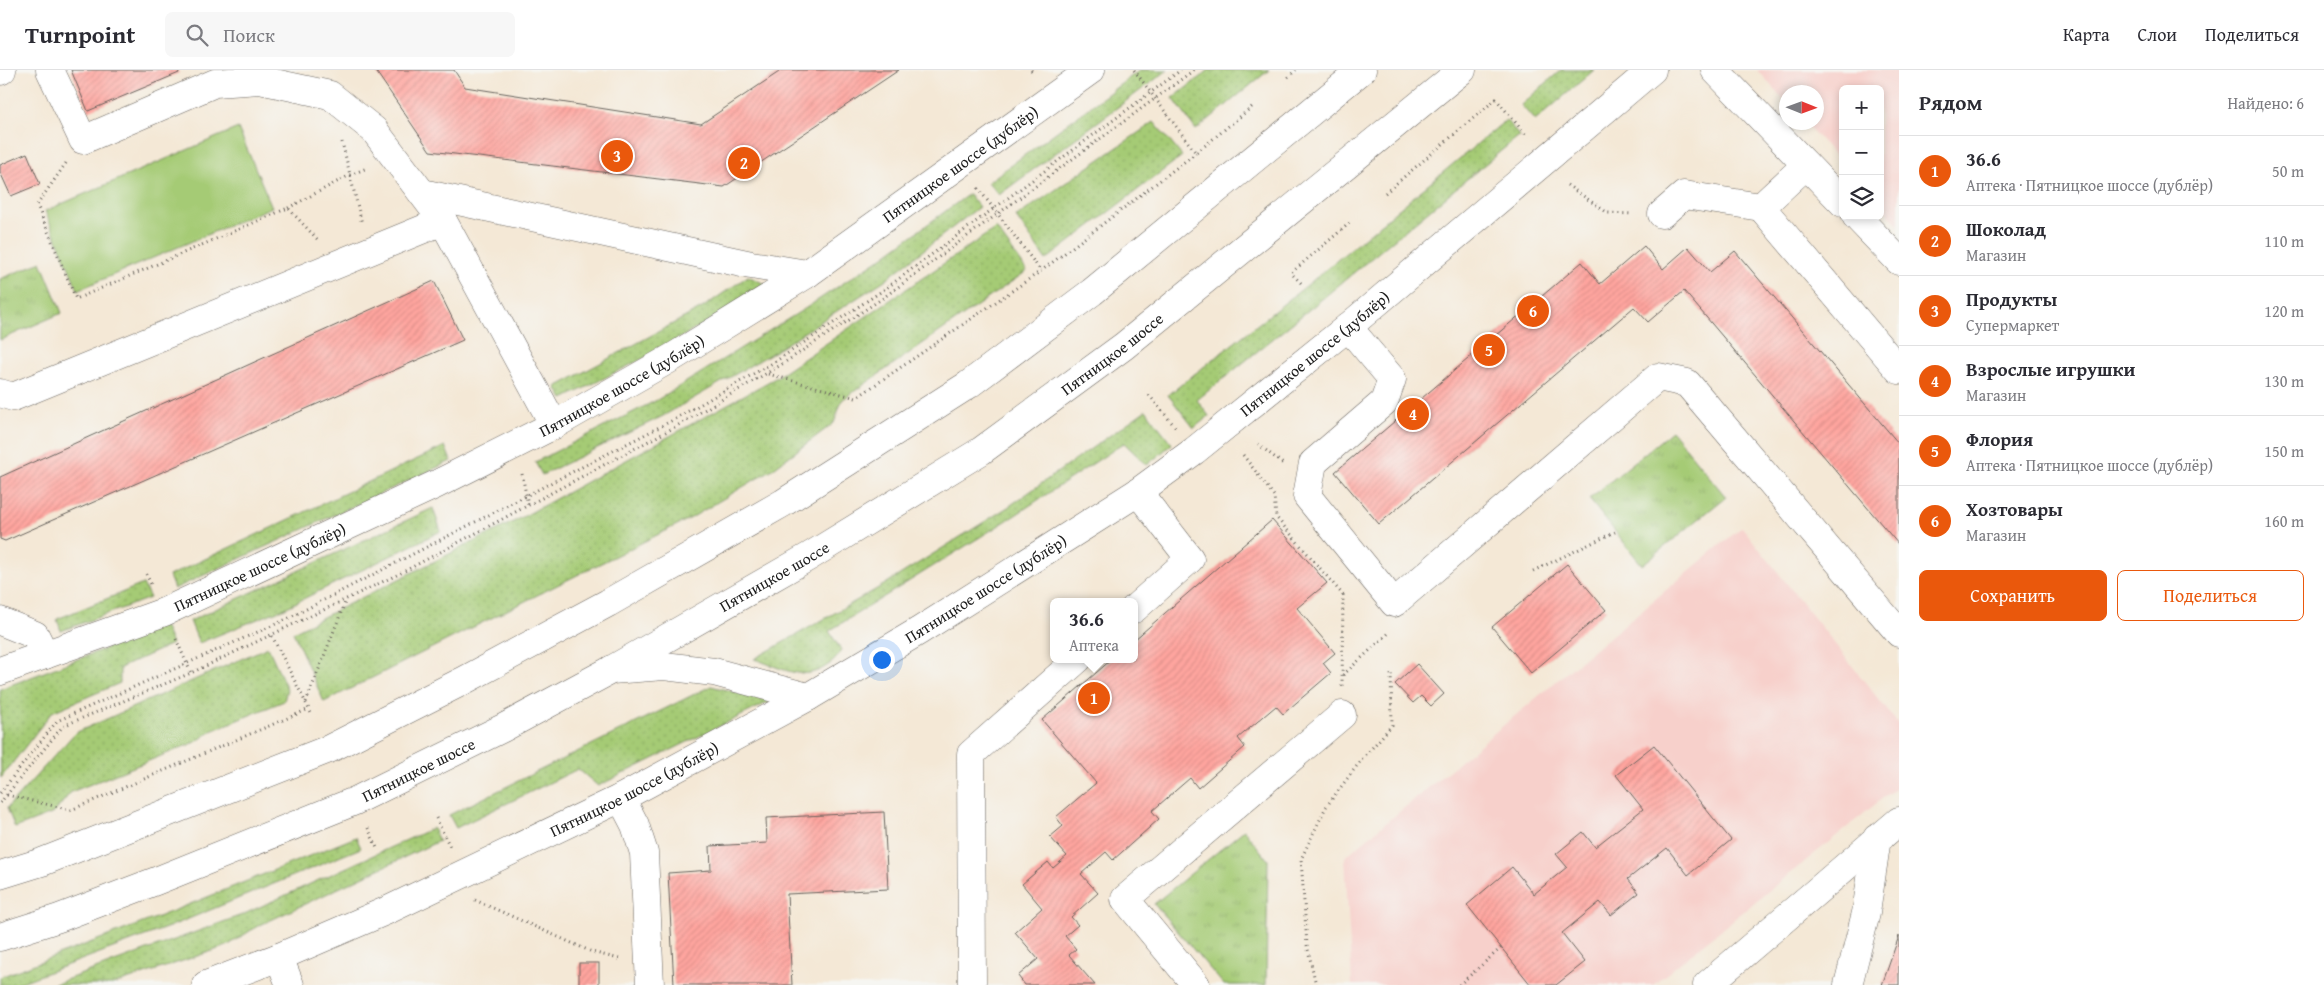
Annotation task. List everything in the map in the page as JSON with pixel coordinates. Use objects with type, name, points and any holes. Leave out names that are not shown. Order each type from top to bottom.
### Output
[{"type":"street","points":[[50,70],[83,140],[213,77],[260,80],[330,95],[374,130],[442,221],[554,425]]},
{"type":"street","name":"Пятницкое шоссе (дублёр)","points":[[0,671],[164,612],[437,484],[554,425],[673,357],[806,274],[1091,70]]},
{"type":"street","points":[[0,875],[60,854],[329,749],[608,603],[783,503],[968,386],[1092,292],[1362,70]]},
{"type":"street","name":"Пятницкое шоссе","points":[[0,937],[59,918],[156,881],[355,801],[502,728],[611,670],[810,556],[980,451],[1124,346],[1462,70]]},
{"type":"street","name":"Пятницкое шоссе (дублёр)","points":[[206,985],[279,957],[396,906],[621,798],[808,698],[919,631],[1138,492],[1194,451],[1348,327],[1652,70]]},
{"type":"street","points":[[1715,70],[1839,199]]},
{"type":"street","points":[[1761,207],[1806,165]]},
{"type":"street","points":[[422,193],[741,263],[806,274]]},
{"type":"street","points":[[1662,214],[1684,195],[1761,207],[1899,370]]},
{"type":"street","points":[[1860,220],[1899,261]]},
{"type":"street","points":[[0,393],[13,397],[442,221]]},
{"type":"street","points":[[1348,327],[1392,379],[1384,402],[1313,463],[1307,496],[1394,603],[1658,377],[1687,382],[1899,633]]},
{"type":"street","points":[[1138,492],[1190,559],[1138,605]]},
{"type":"street","points":[[0,621],[35,635],[45,655]]},
{"type":"street","points":[[972,985],[971,754],[1073,663]]},
{"type":"street","points":[[611,670],[664,666],[714,672],[808,698]]},
{"type":"street","points":[[1196,985],[1125,899],[1342,715]]},
{"type":"street","points":[[621,798],[635,825],[644,853],[649,976]]},
{"type":"street","points":[[1707,985],[1899,821]]},
{"type":"street","points":[[1848,985],[1866,913],[1877,838]]},
{"type":"street","points":[[279,957],[290,985]]},
{"type":"path","points":[[1134,70],[1196,153]]},
{"type":"path","points":[[0,793],[57,721],[187,665],[287,619],[673,420],[776,361],[885,289],[1181,70]]},
{"type":"path","points":[[0,803],[63,726],[191,673],[346,600],[675,427],[767,373],[883,298],[1156,100],[1194,70]]},
{"type":"path","points":[[1288,77],[1296,70]]},
{"type":"path","points":[[1385,193],[1496,99],[1532,143]]},
{"type":"path","points":[[767,373],[856,398],[1041,271],[1196,153],[1253,106]]},
{"type":"path","points":[[341,139],[369,251]]},
{"type":"path","points":[[83,140],[37,205],[76,299],[288,208],[350,175],[395,158]]},
{"type":"path","points":[[975,184],[1041,271]]},
{"type":"path","points":[[1567,185],[1608,213],[1662,214]]},
{"type":"path","points":[[288,208],[340,263]]},
{"type":"path","points":[[1301,283],[1291,272],[1352,221]]},
{"type":"path","points":[[1149,395],[1183,437]]},
{"type":"path","points":[[1258,444],[1289,469]]},
{"type":"path","points":[[1243,455],[1274,496],[1276,517],[1344,595],[1342,715]]},
{"type":"path","points":[[521,470],[528,505]]},
{"type":"path","points":[[1533,570],[1615,532]]},
{"type":"path","points":[[306,702],[346,600]]},
{"type":"path","points":[[1342,676],[1397,626]]},
{"type":"path","points":[[7,795],[71,810],[310,711],[272,636]]},
{"type":"path","points":[[1316,985],[1307,945],[1300,859],[1326,807],[1359,763],[1392,725],[1391,671]]},
{"type":"path","points":[[436,818],[454,856]]},
{"type":"path","points":[[366,823],[377,848]]},
{"type":"path","points":[[476,902],[649,976]]},
{"type":"path","points":[[1459,985],[1501,948]]},
{"type":"shaded area","points":[[1757,70],[1899,70],[1899,225],[1884,209],[1884,85],[1839,85],[1839,160],[1811,130],[1824,130],[1824,85],[1779,85],[1779,94]]},
{"type":"shaded area","points":[[1742,527],[1899,725],[1899,785],[1653,985],[1352,985],[1345,857]]},
{"type":"green space","points":[[1140,70],[1168,70],[999,195],[988,182]]},
{"type":"green space","points":[[1209,70],[1269,70],[1196,130],[1173,98]]},
{"type":"green space","points":[[1561,70],[1594,70],[1535,121],[1521,105]]},
{"type":"green space","points":[[1506,120],[1519,136],[1197,400],[1209,416],[1194,428],[1168,395],[1306,286]]},
{"type":"green space","points":[[1154,122],[1182,156],[1046,260],[1016,217]]},
{"type":"green space","points":[[238,128],[272,207],[78,290],[45,211]]},
{"type":"green space","points":[[969,194],[979,207],[885,280],[772,353],[663,416],[542,475],[535,462],[657,400],[806,308],[884,256]]},
{"type":"green space","points":[[996,228],[1027,271],[842,400],[834,423],[771,470],[691,518],[324,702],[293,632],[519,519],[777,377]]},
{"type":"green space","points":[[41,262],[62,313],[0,340],[0,279]]},
{"type":"green space","points":[[748,276],[769,286],[654,353],[563,399],[556,387],[702,308]]},
{"type":"green space","points":[[1146,410],[1172,444],[1147,465],[1124,443],[1014,516],[829,631],[841,650],[833,662],[825,667],[808,673],[790,672],[754,659],[882,586],[1008,507]]},
{"type":"green space","points":[[1672,431],[1726,497],[1642,565],[1589,499]]},
{"type":"green space","points":[[445,446],[451,461],[174,589],[169,576]]},
{"type":"green space","points":[[433,508],[441,531],[285,608],[199,643],[190,621]]},
{"type":"green space","points":[[143,584],[150,598],[61,631],[57,619]]},
{"type":"green space","points":[[164,626],[172,644],[120,668],[120,683],[52,712],[1,778],[0,689]]},
{"type":"green space","points":[[268,647],[287,689],[284,701],[211,731],[196,742],[71,792],[54,813],[15,828],[7,808],[75,733]]},
{"type":"green space","points":[[711,686],[771,701],[598,786],[578,769],[456,828],[449,815]]},
{"type":"green space","points":[[433,828],[439,841],[256,927],[227,946],[112,985],[52,985],[242,915]]},
{"type":"green space","points":[[1244,830],[1268,860],[1266,985],[1224,985],[1154,904]]},
{"type":"green space","points":[[356,837],[361,848],[169,927],[14,985],[0,985],[0,977],[158,917]]},
{"type":"building","points":[[71,70],[178,70],[179,73],[88,111]]},
{"type":"building","points":[[375,70],[454,70],[465,87],[701,124],[782,70],[899,70],[724,187],[430,151]]},
{"type":"building","points":[[27,153],[40,184],[11,196],[0,172],[0,165]]},
{"type":"building","points":[[1644,246],[1663,269],[1688,247],[1710,272],[1735,251],[1899,444],[1899,545],[1684,291],[1648,322],[1634,307],[1379,524],[1335,472],[1582,262],[1600,284]]},
{"type":"building","points":[[434,281],[463,340],[5,541],[0,539],[0,477]]},
{"type":"building","points":[[1272,520],[1327,583],[1297,608],[1335,653],[1323,663],[1331,673],[1283,714],[1276,706],[1238,738],[1245,747],[1198,788],[1190,778],[1152,811],[1159,819],[1113,860],[1106,852],[1081,874],[1098,893],[1071,917],[1078,925],[1065,936],[1076,949],[1069,955],[1095,985],[1025,985],[1018,976],[1038,959],[1015,932],[1042,908],[1022,884],[1048,862],[1053,868],[1067,856],[1050,837],[1063,826],[1056,817],[1096,783],[1042,720],[1107,663],[1138,663],[1138,637]]},
{"type":"building","points":[[1567,564],[1606,610],[1531,673],[1492,627]]},
{"type":"building","points":[[1417,664],[1444,694],[1431,706],[1421,696],[1413,703],[1395,684]]},
{"type":"building","points":[[1654,745],[1731,840],[1688,875],[1667,848],[1628,879],[1639,893],[1611,915],[1600,902],[1562,933],[1585,962],[1556,985],[1531,985],[1467,905],[1512,867],[1534,894],[1567,867],[1556,854],[1583,832],[1595,847],[1643,809],[1616,775]]},
{"type":"building","points":[[884,812],[888,889],[787,894],[792,985],[674,985],[668,873],[711,870],[710,846],[767,843],[766,818]]},
{"type":"building","points":[[1899,936],[1899,985],[1882,985]]},
{"type":"building","points":[[579,963],[599,963],[599,985],[579,985]]},
{"type":"place","name":"Продукты","points":[[617,156]]},
{"type":"place","name":"Шоколад","points":[[744,163]]},
{"type":"place","name":"Хозтовары","points":[[1533,311]]},
{"type":"place","name":"Флория","points":[[1489,350]]},
{"type":"place","name":"Взрослые игрушки","points":[[1413,414]]},
{"type":"place","name":"36.6","points":[[1094,698]]}]
